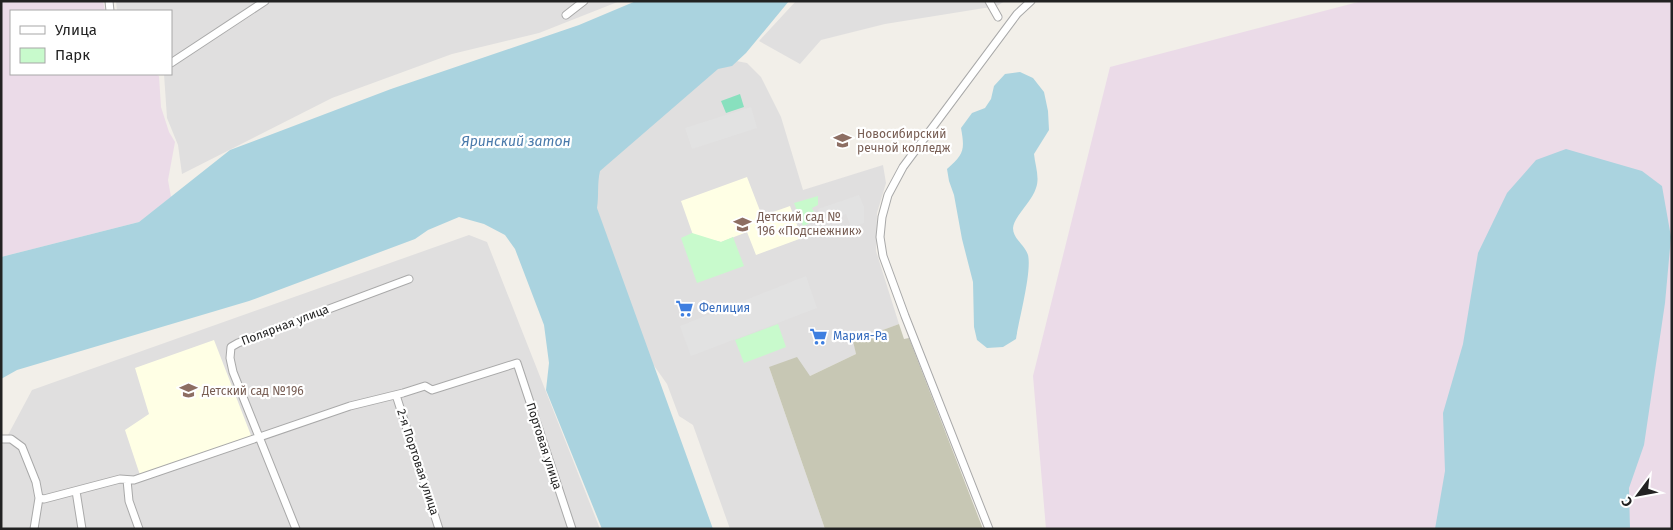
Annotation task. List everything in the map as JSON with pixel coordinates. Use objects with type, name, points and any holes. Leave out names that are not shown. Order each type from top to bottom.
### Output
[{"type":"street","points":[[172,62],[265,1]]},
{"type":"street","points":[[566,15],[584,1]]},
{"type":"street","points":[[989,1],[998,17]]},
{"type":"street","points":[[989,529],[905,316],[883,256],[880,237],[882,217],[888,195],[902,167],[1017,14],[1030,1]]},
{"type":"street","name":"Полярная улица","points":[[296,529],[233,372],[230,358],[232,347],[238,343],[408,279]]},
{"type":"street","name":"Портовая улица","points":[[396,395],[425,386],[432,390],[516,363],[572,529]]},
{"type":"street","points":[[39,498],[44,499],[120,478],[134,480],[350,406],[396,395]]},
{"type":"street","name":"2-я Портовая улица","points":[[396,395],[439,529]]},
{"type":"street","points":[[1,439],[11,439],[22,447],[36,482],[39,498],[34,529]]},
{"type":"street","points":[[127,480],[129,501],[139,529]]},
{"type":"street","points":[[76,491],[82,529]]},
{"type":"shaded area","points":[[1,1],[103,1],[105,10],[10,10],[10,75],[159,76],[161,107],[169,132],[175,142],[168,180],[171,197],[139,222],[1,257]]},
{"type":"shaded area","points":[[116,1],[620,1],[539,33],[452,54],[332,98],[182,174],[178,145],[167,118],[164,75],[172,75],[172,10],[117,10]]},
{"type":"shaded area","points":[[796,1],[1005,1],[997,6],[885,24],[821,40],[800,64],[759,41]]},
{"type":"shaded area","points":[[1362,1],[1672,1],[1672,529],[1046,529],[1033,376],[1110,67]]},
{"type":"shaded area","points":[[731,60],[747,63],[761,77],[781,117],[803,190],[883,165],[886,183],[877,213],[876,251],[899,324],[854,341],[856,354],[810,376],[769,367],[825,529],[730,529],[693,425],[679,416],[667,384],[650,360],[597,209],[593,178],[611,154],[715,67]]},
{"type":"shaded area","points":[[751,107],[757,128],[692,149],[685,128]]},
{"type":"shaded area","name":"Детский сад № 196 «Подснежник»","points":[[747,177],[762,216],[790,206],[802,238],[756,255],[747,232],[721,242],[693,235],[681,201]]},
{"type":"shaded area","points":[[859,195],[864,207],[864,223],[851,227],[846,214],[823,222],[818,209]]},
{"type":"shaded area","points":[[469,235],[487,242],[600,529],[3,529],[1,448],[32,390]]},
{"type":"shaded area","points":[[806,276],[817,308],[691,356],[680,326]]},
{"type":"shaded area","points":[[899,324],[904,339],[909,338],[983,529],[825,529],[769,367],[797,357],[810,376],[856,354],[853,341]]},
{"type":"shaded area","name":"Детский сад №196","points":[[214,340],[252,438],[140,475],[125,430],[149,414],[135,368]]},
{"type":"green space","points":[[740,94],[744,107],[726,113],[721,101]]},
{"type":"green space","points":[[818,196],[818,205],[812,208],[816,216],[812,222],[803,226],[794,203]]},
{"type":"green space","points":[[692,233],[721,242],[733,237],[744,266],[697,283],[681,238]]},
{"type":"green space","points":[[778,324],[786,347],[744,363],[735,340]]},
{"type":"water","name":"Яринский затон","points":[[636,1],[789,1],[746,53],[732,66],[718,69],[600,171],[599,176],[597,208],[713,529],[602,529],[546,390],[549,363],[544,325],[515,249],[505,235],[484,224],[459,217],[428,230],[415,239],[249,301],[17,370],[1,379],[1,257],[139,222],[230,150],[391,89],[579,25]]},
{"type":"water","points":[[1020,72],[1033,78],[1044,92],[1049,130],[1034,154],[1037,175],[1036,188],[1016,219],[1013,228],[1015,235],[1028,255],[1029,263],[1027,284],[1016,339],[1003,347],[987,348],[977,340],[974,327],[973,282],[947,169],[962,151],[961,128],[972,113],[985,108],[991,99],[994,86],[1005,74]]},
{"type":"water","points":[[1566,149],[1642,171],[1662,186],[1671,237],[1665,303],[1644,445],[1629,488],[1630,529],[1435,529],[1445,471],[1443,413],[1463,344],[1478,253],[1507,193],[1536,160]]},
{"type":"place","name":"Новосибирский речной колледж","points":[[843,141]]},
{"type":"place","name":"Детский сад № 196 «Подснежник»","points":[[743,224]]},
{"type":"place","name":"Фелиция","points":[[685,308]]},
{"type":"place","name":"Мария-Ра","points":[[819,336]]},
{"type":"place","name":"Детский сад №196","points":[[188,391]]}]
